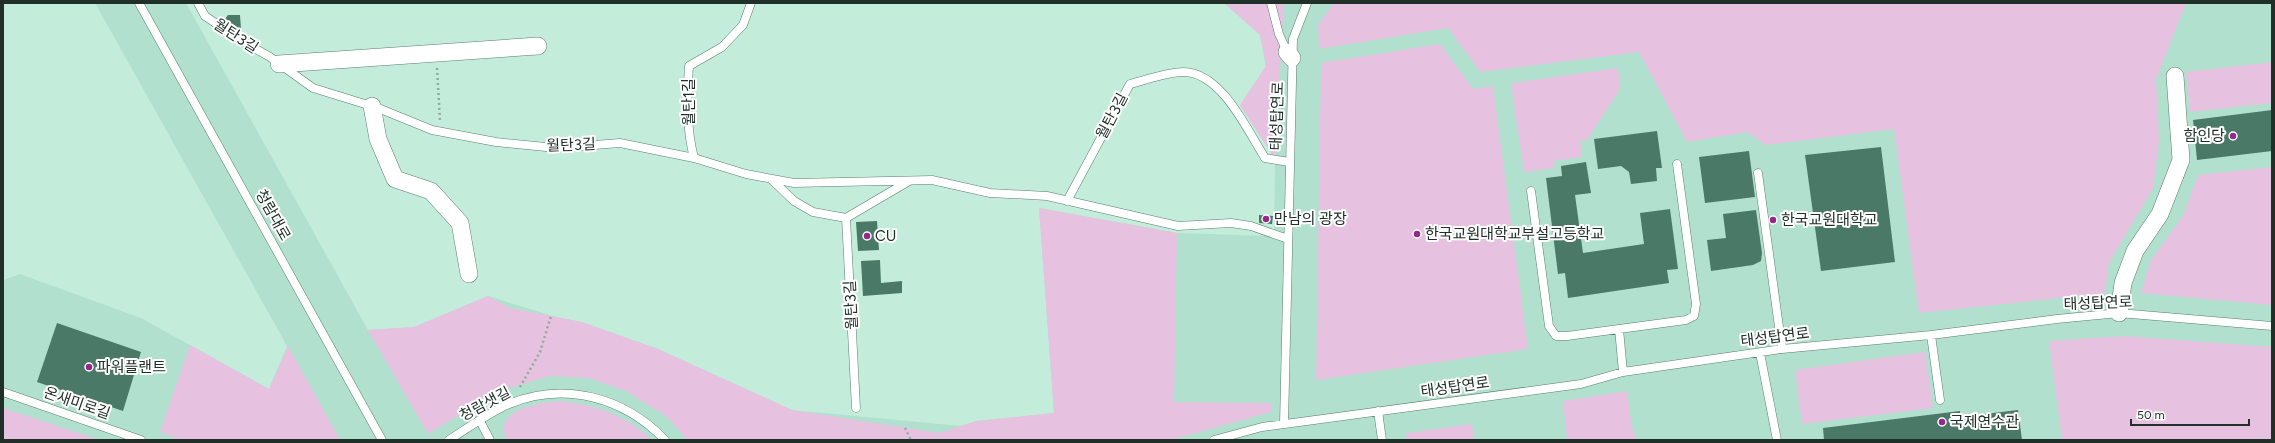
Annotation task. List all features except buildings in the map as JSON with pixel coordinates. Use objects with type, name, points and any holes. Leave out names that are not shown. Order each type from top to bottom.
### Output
[{"type":"street","points":[[279,64],[538,46]]},
{"type":"street","points":[[2119,313],[2123,283],[2135,251],[2160,214],[2181,160],[2175,76]]},
{"type":"street","points":[[372,106],[378,139],[395,179],[430,191],[460,223],[469,274]]},
{"type":"lane","name":"청람대로","points":[[139,3],[382,440]]},
{"type":"lane","name":"월탄3길","points":[[198,3],[205,16],[313,88],[372,106],[432,130],[496,142],[556,148],[620,143],[694,158],[746,174],[794,183],[932,180],[990,192],[1047,196],[1178,226],[1231,223],[1251,226],[1288,239]]},
{"type":"lane","name":"월탄1길","points":[[694,158],[689,136],[687,96],[689,66],[722,47],[743,24],[751,3]]},
{"type":"lane","points":[[1271,3],[1278,34],[1290,55]]},
{"type":"lane","name":"태성탑연로","points":[[1284,424],[1290,162],[1290,55],[1293,39],[1307,3]]},
{"type":"lane","name":"월탄3길","points":[[1067,201],[1130,84],[1183,72],[1200,74],[1228,98],[1264,158],[1290,162]]},
{"type":"lane","points":[[1531,191],[1551,332],[1556,336],[1561,336],[1686,320],[1694,316],[1696,310],[1677,164]]},
{"type":"lane","points":[[1758,174],[1782,349]]},
{"type":"lane","points":[[771,179],[794,201],[813,212],[846,218],[910,180]]},
{"type":"lane","name":"월탄3길","points":[[846,218],[856,408]]},
{"type":"lane","name":"태성탑연로","points":[[1214,440],[1262,427],[1581,384],[1623,372],[1782,349],[2119,313],[2272,326]]},
{"type":"lane","points":[[1619,329],[1623,372]]},
{"type":"lane","points":[[1931,334],[1940,400]]},
{"type":"lane","points":[[1760,353],[1777,440]]},
{"type":"lane","name":"온새미로길","points":[[3,392],[141,440]]},
{"type":"lane","name":"청람샛길","points":[[449,440],[508,404],[534,395],[558,392],[576,393],[616,405],[656,430],[665,440]]},
{"type":"lane","points":[[1378,411],[1382,440]]},
{"type":"lane","points":[[480,421],[490,440]]},
{"type":"path","points":[[436,54],[441,131]]},
{"type":"path","points":[[508,404],[535,363],[547,333],[551,316]]},
{"type":"path","points":[[905,428],[911,440]]},
{"type":"shaded area","name":"한국교원대학교","points":[[95,3],[186,3],[368,330],[414,327],[488,296],[556,317],[582,322],[658,349],[792,410],[961,426],[976,421],[1054,413],[1039,208],[1177,233],[1274,236],[1275,159],[1240,105],[1266,66],[1260,35],[1224,3],[2272,3],[2272,440],[3,440],[3,280],[20,274],[141,318],[269,389],[287,346]]},
{"type":"shaded area","points":[[1224,3],[1284,3],[1275,159],[1240,105],[1266,66],[1260,35]]},
{"type":"shaded area","points":[[1334,3],[2186,3],[2156,79],[2159,142],[2153,188],[2109,263],[2105,293],[1919,313],[1894,129],[1765,145],[1748,132],[1687,142],[1639,52],[1480,72],[1448,28],[1319,49],[1318,25]]},
{"type":"shaded area","points":[[1440,44],[1473,89],[1493,86],[1528,349],[1316,380],[1321,63]]},
{"type":"shaded area","points":[[2272,62],[2272,103],[2190,112],[2186,72]]},
{"type":"shaded area","points":[[1618,68],[1620,89],[1587,140],[1580,141],[1582,157],[1554,161],[1555,168],[1524,172],[1511,83]]},
{"type":"shaded area","points":[[2272,167],[2272,305],[2141,293],[2151,260],[2183,216],[2198,175]]},
{"type":"shaded area","points":[[1039,208],[1177,233],[1174,402],[1271,403],[1271,412],[1171,440],[687,440],[667,417],[626,391],[589,378],[550,376],[499,391],[428,434],[368,330],[414,327],[488,296],[510,308],[582,322],[658,349],[792,410],[939,433],[976,421],[1054,413]]},
{"type":"shaded area","points":[[2125,336],[2272,347],[2272,440],[2062,440],[2049,341]]},
{"type":"shaded area","points":[[190,345],[269,389],[288,346],[340,440],[181,440],[160,432]]},
{"type":"shaded area","points":[[1925,352],[1933,408],[1802,424],[1795,370]]},
{"type":"shaded area","points":[[1627,391],[1632,428],[1637,440],[1567,440],[1563,401]]},
{"type":"shaded area","points":[[560,401],[585,405],[621,418],[642,431],[652,440],[507,440],[504,430],[506,421],[511,415],[530,406]]},
{"type":"shaded area","points":[[3,408],[100,440],[3,440]]},
{"type":"shaded area","points":[[1472,424],[1474,440],[1407,440],[1406,433]]},
{"type":"place","name":"함인당","points":[[2233,136]]},
{"type":"place","name":"만남의 광장","points":[[1266,219]]},
{"type":"place","name":"한국교원대학교","points":[[1773,220]]},
{"type":"place","name":"한국교원대학교부설고등학교","points":[[1417,234]]},
{"type":"place","name":"CU","points":[[867,236]]},
{"type":"place","name":"파워플랜트","points":[[89,367]]},
{"type":"place","name":"국제연수관","points":[[1942,422]]}]
